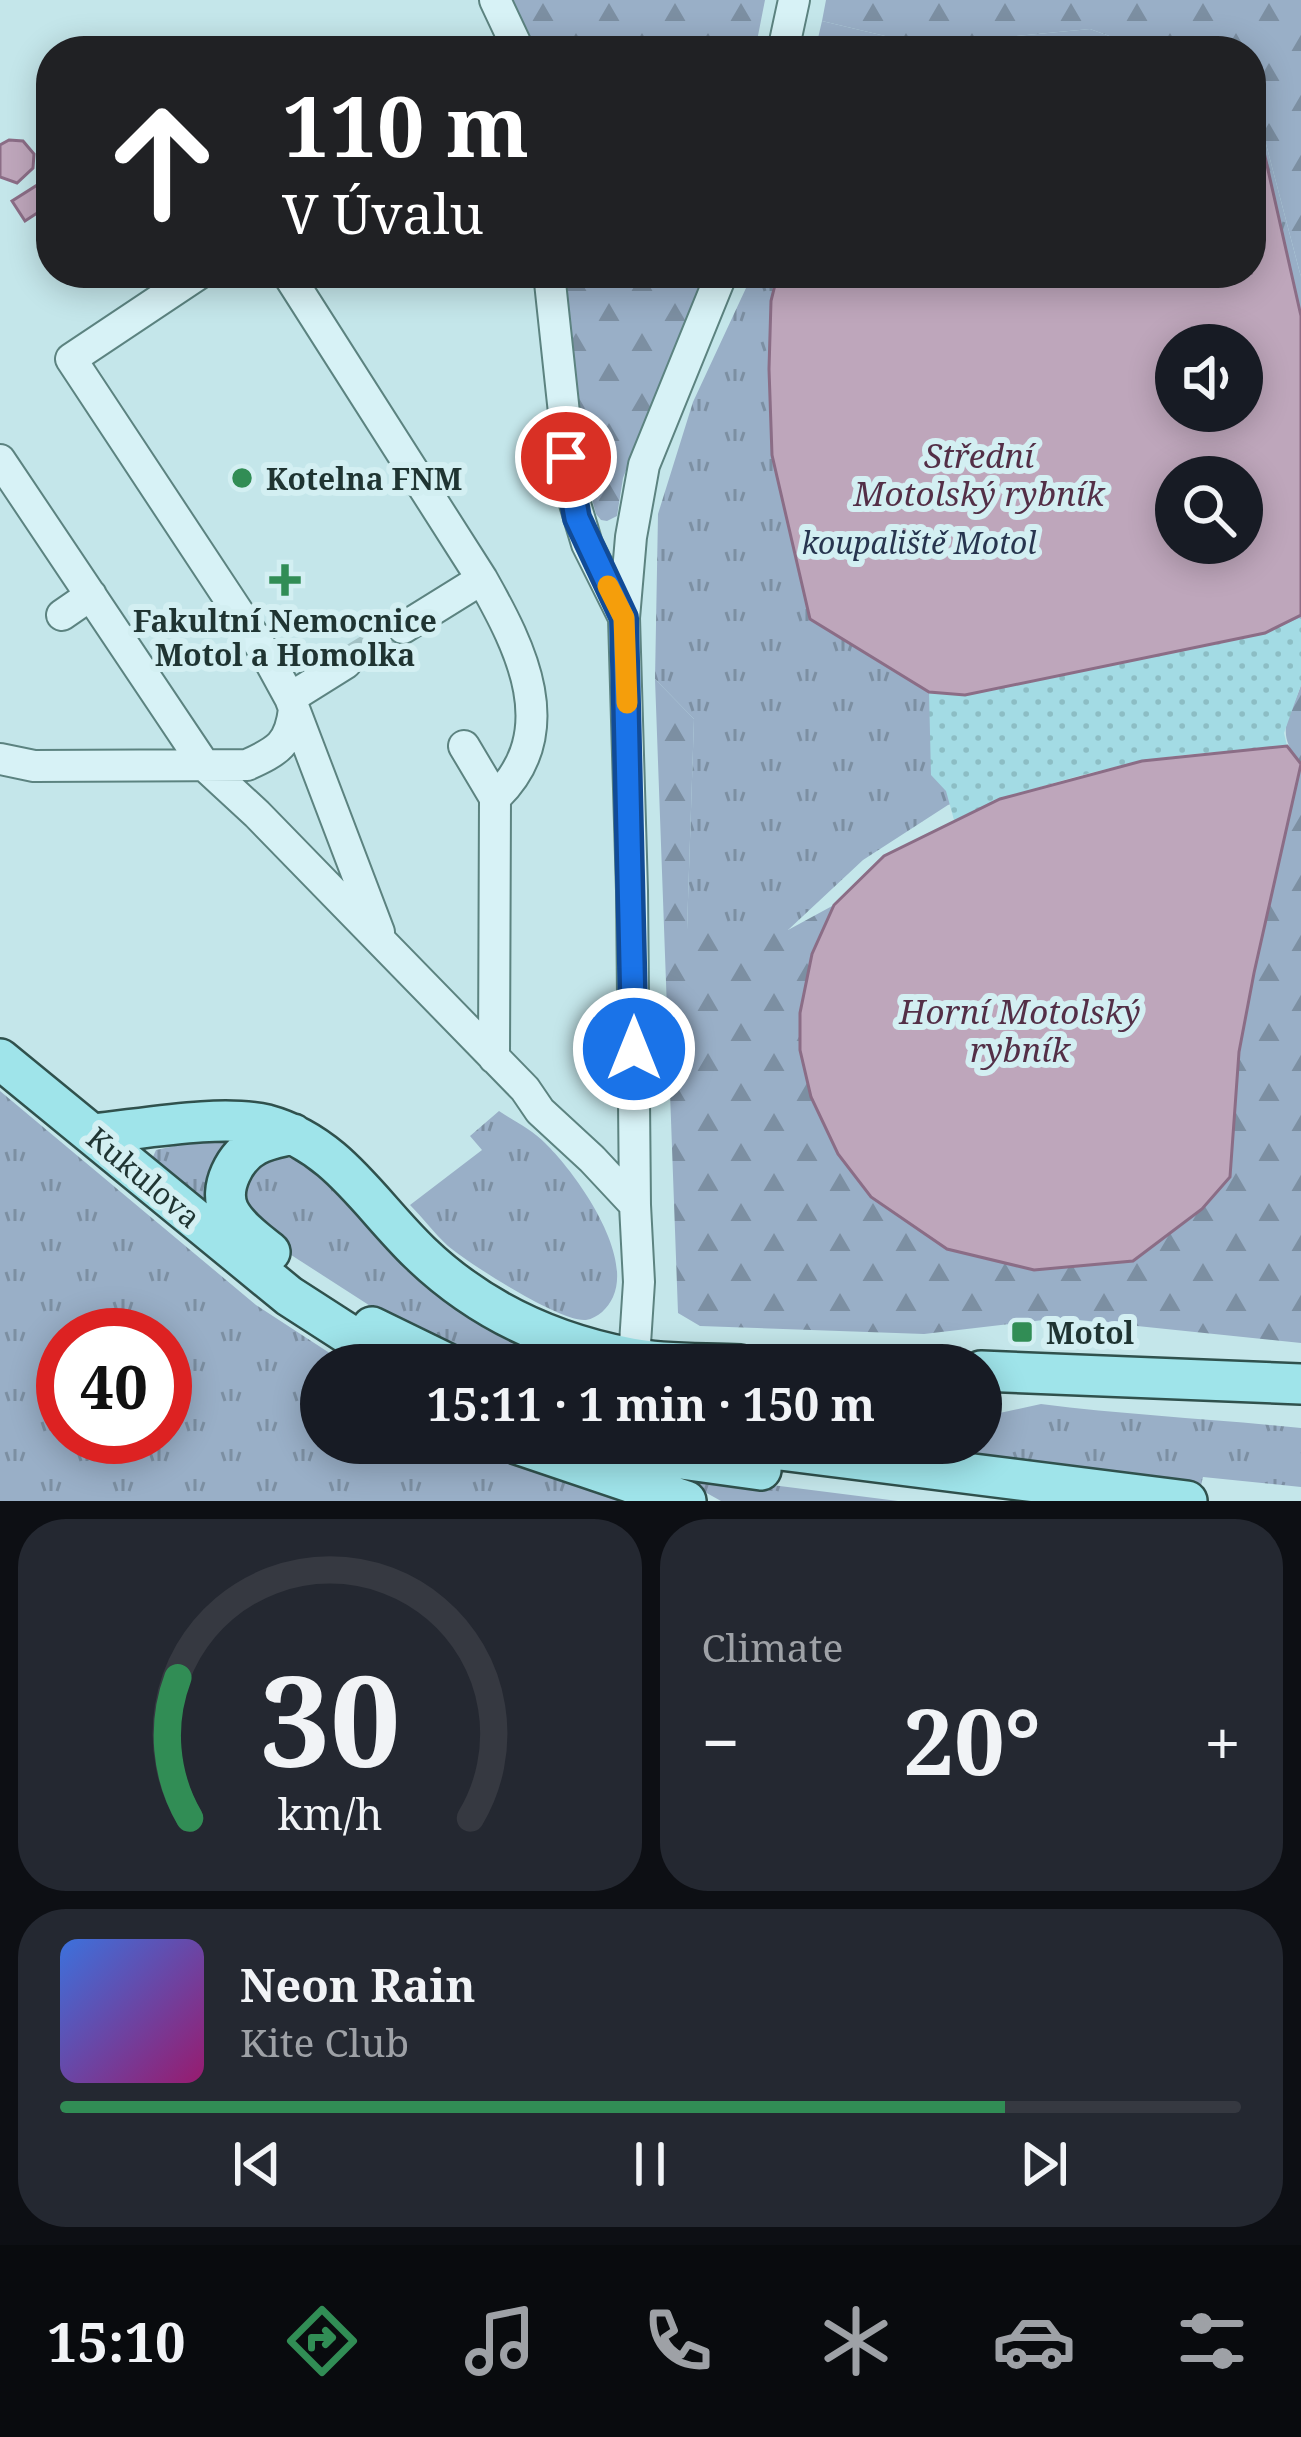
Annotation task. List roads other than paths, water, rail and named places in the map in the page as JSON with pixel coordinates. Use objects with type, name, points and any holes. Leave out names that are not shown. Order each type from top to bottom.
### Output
[{"type":"main road","name":"Kukulova","points":[[0,1058],[289,1295],[364,1344]]},
{"type":"main road","points":[[93,1134],[230,1120],[293,1134],[335,1160],[418,1252],[454,1283],[532,1330],[576,1344]]},
{"type":"main road","points":[[293,1134],[258,1143],[239,1159],[226,1186],[229,1210],[261,1244],[374,1328]]},
{"type":"main road","name":"Kukulova","points":[[289,1295],[407,1344]]},
{"type":"main road","points":[[1002,1372],[1301,1381]]},
{"type":"main road","points":[[1259,1382],[1301,1403]]},
{"type":"main road","points":[[576,1464],[686,1501]]},
{"type":"main road","points":[[717,1464],[981,1501]]},
{"type":"main road","points":[[893,1464],[1186,1501]]},
{"type":"street","points":[[495,0],[512,36]]},
{"type":"street","points":[[786,36],[794,0]]},
{"type":"street","points":[[178,288],[71,359],[267,656],[292,704],[383,944]]},
{"type":"street","points":[[297,288],[512,632],[532,707],[530,735],[522,766],[495,798]]},
{"type":"street","points":[[550,288],[573,497],[587,544],[624,618]]},
{"type":"street","points":[[635,1344],[639,1282],[624,618],[631,537],[644,466],[716,288]]},
{"type":"street","points":[[0,460],[206,766],[634,1205]]},
{"type":"street","points":[[403,628],[482,579]]},
{"type":"street","points":[[62,615],[91,595]]},
{"type":"street","points":[[292,704],[346,663]]},
{"type":"street","points":[[0,760],[34,766],[247,765],[285,741],[292,728],[292,704]]},
{"type":"street","points":[[464,746],[495,798],[494,1058]]},
{"type":"water","points":[[23,141],[34,154],[33,168],[17,183],[0,177],[0,145]]},
{"type":"water","name":"Střední Motolský rybník","points":[[1266,161],[1301,316],[1301,615],[1265,633],[965,695],[929,692],[810,619],[772,455],[769,369],[774,288],[1266,288]]},
{"type":"water","points":[[36,186],[36,214],[25,221],[12,201]]},
{"type":"water","name":"Horní Motolský rybník","points":[[1287,746],[1301,764],[1239,1052],[1230,1177],[1202,1209],[1133,1261],[1034,1270],[947,1249],[871,1197],[838,1154],[811,1097],[800,1050],[800,1013],[812,954],[834,905],[884,856],[1000,799],[1142,761]]},
{"type":"tunnel","points":[[346,663],[403,628]]},
{"type":"place","name":"Kotelna FNM","points":[[242,478]]},
{"type":"place","name":"Fakultní Nemocnice Motol a Homolka","points":[[285,580]]},
{"type":"place","name":"Motol","points":[[1022,1332]]},
{"type":"park label","name":"koupaliště Motol","points":[[919,542]]}]
